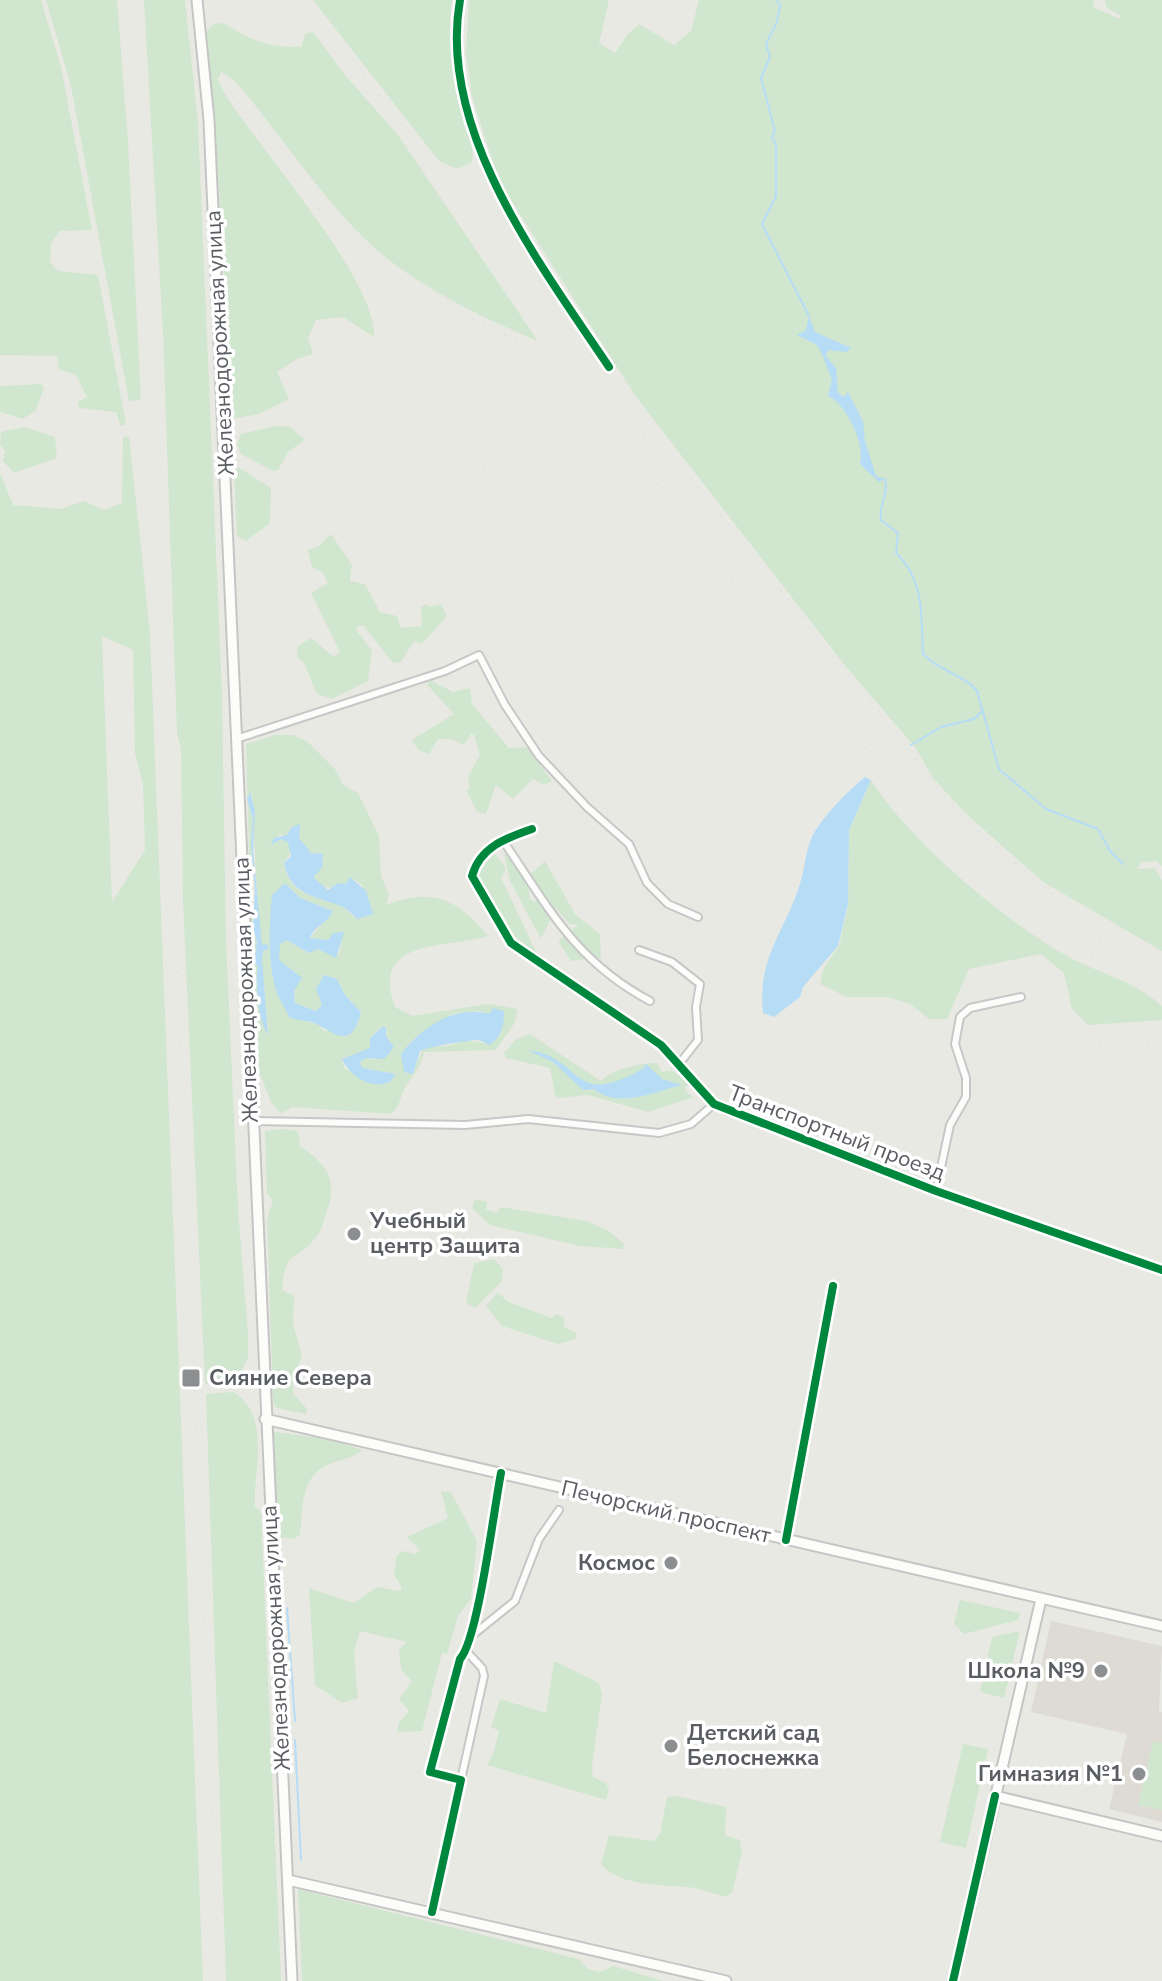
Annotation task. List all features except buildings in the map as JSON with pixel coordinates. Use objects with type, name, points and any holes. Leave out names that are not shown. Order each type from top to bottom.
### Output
[{"type":"main road","name":"Железнодорожная улица","points":[[197,0],[209,120],[292,1981]]},
{"type":"main road","name":"Печорский проспект","points":[[265,1419],[1162,1626]]},
{"type":"main road","points":[[953,1981],[1041,1599]]},
{"type":"main road","points":[[995,1796],[1162,1836]]},
{"type":"main road","points":[[288,1880],[726,1981]]},
{"type":"street","points":[[460,0],[458,64],[463,102],[475,141],[509,208],[609,367]]},
{"type":"street","points":[[236,739],[445,671],[479,655],[505,705],[539,756],[629,844],[647,883],[668,904],[698,917]]},
{"type":"street","name":"Транспортный проезд","points":[[532,829],[502,839],[476,864],[472,876],[511,943],[661,1045],[714,1104],[936,1191],[1162,1270]]},
{"type":"street","points":[[502,839],[581,952],[615,981],[650,1001]]},
{"type":"street","points":[[639,950],[672,962],[700,984],[696,1007],[698,1040],[679,1064]]},
{"type":"street","points":[[936,1191],[950,1125],[966,1097],[966,1078],[955,1044],[960,1017],[970,1008],[1021,997]]},
{"type":"street","points":[[252,1121],[465,1125],[528,1119],[659,1133],[691,1124],[714,1104]]},
{"type":"street","points":[[786,1540],[833,1286]]},
{"type":"street","points":[[461,1780],[430,1772],[460,1659],[467,1652],[481,1601],[483,1568],[501,1473]]},
{"type":"street","points":[[469,1638],[515,1601],[539,1539],[559,1510]]},
{"type":"street","points":[[432,1912],[484,1676],[482,1668],[467,1652]]},
{"type":"shaded area","name":"Школа №9","points":[[1051,1621],[1162,1646],[1159,1711],[1162,1712],[1162,1822],[1109,1809],[1127,1734],[1031,1712]]},
{"type":"green space","points":[[0,0],[41,0],[61,67],[92,230],[60,231],[51,243],[50,262],[58,271],[98,275],[126,424],[121,426],[116,412],[79,408],[78,402],[87,397],[76,375],[59,369],[57,356],[0,355]]},
{"type":"green space","points":[[46,0],[117,0],[128,141],[141,400],[129,401],[71,86]]},
{"type":"green space","points":[[144,0],[185,0],[198,122],[222,694],[226,940],[238,1207],[248,1335],[248,1357],[239,1378],[228,1383],[205,1384],[183,900],[181,748],[177,734],[163,334]]},
{"type":"green space","points":[[313,0],[452,0],[452,64],[472,150],[471,163],[457,169],[439,161]]},
{"type":"green space","points":[[469,0],[609,0],[599,43],[615,53],[639,24],[674,45],[691,31],[699,0],[1094,0],[1093,7],[1120,19],[1121,16],[1106,7],[1105,0],[1162,0],[1162,866],[1156,861],[1141,862],[1137,869],[1155,868],[1162,880],[1162,951],[1043,882],[965,813],[933,778],[915,747],[846,667],[636,397],[499,181],[472,97],[466,52]]},
{"type":"green space","points":[[224,23],[252,39],[279,46],[301,47],[306,33],[313,32],[345,75],[398,135],[538,341],[454,302],[377,250],[338,211],[234,80],[221,72],[218,80],[225,94],[313,214],[357,283],[370,313],[374,337],[343,317],[316,320],[308,338],[313,354],[297,359],[277,372],[289,399],[259,414],[232,419],[215,122],[205,43],[205,33],[214,24]]},
{"type":"green space","points":[[41,384],[44,388],[36,410],[23,419],[0,412],[0,386]]},
{"type":"green space","points":[[276,426],[290,427],[305,440],[289,451],[278,470],[273,471],[241,454],[237,444],[241,434]]},
{"type":"green space","points":[[24,427],[55,437],[57,458],[14,473],[3,461],[5,451],[0,445],[1,432]]},
{"type":"green space","points":[[129,436],[150,632],[203,1981],[0,1981],[0,473],[13,505],[61,509],[84,501],[104,510],[122,503],[123,437]],"holes":[[[102,636],[133,650],[135,754],[143,784],[145,850],[112,902]]]},
{"type":"green space","points":[[238,467],[271,488],[270,523],[246,541],[237,536],[234,471]]},
{"type":"green space","points":[[331,534],[352,565],[350,581],[365,584],[380,612],[397,616],[401,628],[422,626],[421,607],[427,604],[428,607],[441,604],[447,616],[422,644],[414,641],[401,662],[393,663],[363,625],[358,626],[356,630],[372,650],[368,681],[332,699],[317,694],[304,663],[297,657],[298,646],[311,638],[334,657],[340,652],[311,593],[328,583],[322,572],[312,567],[308,550],[319,546]]},
{"type":"green space","points":[[430,680],[453,692],[470,688],[472,704],[509,748],[527,747],[552,781],[544,785],[533,779],[513,799],[496,785],[486,814],[477,812],[467,791],[470,788],[468,776],[480,755],[474,735],[471,734],[464,745],[451,739],[438,739],[429,754],[418,750],[412,740],[454,714],[427,685]]},
{"type":"green space","points":[[275,735],[293,735],[308,742],[335,769],[343,785],[358,793],[379,836],[381,876],[389,895],[386,905],[417,897],[443,900],[466,913],[488,936],[416,950],[402,958],[393,969],[390,985],[395,1007],[412,1016],[488,1004],[518,1009],[514,1024],[496,1050],[424,1052],[391,1114],[292,1107],[281,1114],[271,1102],[255,1062],[246,744]],"holes":[[[252,795],[258,921],[268,1032],[258,999],[258,966],[254,962],[257,942],[253,928],[253,819],[248,802]],[[280,834],[311,853],[323,854],[322,868],[312,877],[324,887],[346,884],[350,877],[362,885],[365,897],[353,916],[345,908],[304,893],[295,886],[288,877],[284,863],[292,850],[288,841],[281,839],[273,844]],[[285,883],[300,898],[333,911],[310,938],[341,942],[339,954],[318,949],[309,953],[287,940],[280,944],[278,960],[295,972],[295,1003],[316,1011],[322,1005],[316,989],[325,975],[337,979],[345,995],[355,1005],[325,1032],[318,1024],[289,1017],[275,986],[270,913]],[[479,1011],[504,1020],[499,1037],[483,1043],[464,1040],[453,1045],[424,1047],[415,1067],[410,1043],[453,1014]],[[381,1027],[387,1031],[386,1036],[394,1047],[376,1060],[366,1058],[360,1062],[361,1068],[396,1074],[390,1082],[365,1079],[344,1068],[342,1059],[370,1049],[370,1038]]]},
{"type":"green space","points":[[871,780],[908,827],[983,897],[1060,952],[1151,997],[1162,1006],[1162,1020],[1088,1025],[1072,1009],[1064,973],[1041,954],[969,969],[947,1019],[929,1019],[910,1004],[888,997],[847,997],[820,984],[824,967],[839,946],[848,905],[849,830]]},
{"type":"green space","points":[[493,851],[506,869],[501,878],[537,954],[509,929],[494,908],[476,872]]},
{"type":"green space","points":[[504,854],[510,854],[527,879],[530,900],[535,902],[538,898],[530,874],[545,861],[575,914],[600,934],[601,958],[571,961],[558,941],[578,925],[569,924],[556,908],[541,939],[510,881]]},
{"type":"green space","points":[[530,1034],[601,1081],[627,1068],[657,1063],[662,1072],[675,1073],[690,1085],[685,1087],[686,1092],[694,1097],[648,1112],[588,1095],[558,1098],[550,1068],[506,1058],[504,1053],[515,1040]]},
{"type":"green space","points":[[265,1131],[298,1131],[300,1146],[324,1167],[331,1182],[330,1202],[320,1231],[289,1261],[282,1290],[294,1296],[293,1323],[302,1356],[293,1378],[293,1393],[307,1409],[306,1414],[276,1408],[273,1401],[267,1219],[273,1201],[267,1193]]},
{"type":"green space","points":[[475,1199],[487,1202],[486,1209],[496,1213],[501,1207],[586,1221],[609,1231],[624,1244],[623,1249],[580,1246],[490,1225],[472,1208]]},
{"type":"green space","points":[[494,1259],[503,1269],[502,1281],[475,1308],[466,1303],[474,1263]]},
{"type":"green space","points":[[498,1292],[507,1301],[551,1318],[557,1314],[564,1318],[564,1327],[577,1333],[575,1339],[558,1344],[502,1326],[486,1306]]},
{"type":"green space","points":[[233,1392],[253,1414],[257,1429],[255,1507],[261,1511],[281,1981],[226,1981],[206,1394]]},
{"type":"green space","points":[[276,1432],[334,1440],[362,1450],[322,1468],[314,1475],[305,1493],[300,1535],[293,1539],[277,1537],[273,1531],[271,1434]]},
{"type":"green space","points":[[441,1491],[451,1492],[477,1541],[471,1599],[458,1616],[447,1654],[442,1653],[422,1731],[397,1732],[399,1723],[409,1711],[399,1699],[412,1681],[401,1670],[399,1649],[407,1642],[360,1631],[354,1652],[358,1698],[342,1703],[315,1685],[309,1588],[354,1603],[377,1587],[400,1591],[402,1587],[394,1575],[396,1557],[402,1551],[415,1554],[420,1550],[407,1537],[448,1518]]},
{"type":"green space","points":[[960,1600],[1020,1613],[1018,1620],[964,1634],[954,1624]]},
{"type":"green space","points":[[1020,1631],[1004,1698],[980,1692],[992,1637]]},
{"type":"green space","points":[[554,1661],[599,1683],[602,1694],[592,1767],[593,1777],[606,1783],[609,1790],[606,1800],[487,1765],[499,1731],[491,1727],[500,1699],[546,1713]]},
{"type":"green space","points":[[1153,1741],[1162,1743],[1162,1810],[1138,1805]]},
{"type":"green space","points":[[963,1744],[988,1749],[966,1848],[940,1842]]},
{"type":"green space","points":[[676,1796],[726,1807],[725,1835],[740,1840],[742,1852],[732,1893],[725,1897],[694,1888],[632,1881],[610,1872],[601,1864],[609,1835],[654,1841],[660,1834],[667,1797]]},
{"type":"green space","points":[[298,1889],[579,1959],[588,1969],[600,1972],[613,1966],[663,1981],[302,1981]]},
{"type":"water","points":[[809,316],[815,332],[851,348],[847,352],[829,350],[825,355],[836,368],[838,393],[844,397],[848,392],[863,421],[865,441],[876,476],[885,479],[879,482],[860,464],[860,446],[853,426],[841,407],[828,396],[832,380],[817,345],[797,335],[806,330]]},
{"type":"water","points":[[865,777],[871,780],[849,830],[848,904],[838,946],[803,987],[800,997],[774,1017],[763,1013],[762,993],[768,960],[794,901],[812,837],[832,809]]},
{"type":"water","points":[[250,792],[255,811],[253,850],[262,945],[267,944],[269,948],[263,951],[262,959],[268,1035],[260,1011],[258,967],[254,962],[257,942],[253,928],[255,888],[251,846],[253,819],[247,799]]},
{"type":"water","points":[[300,824],[299,838],[311,853],[323,854],[322,868],[313,877],[328,890],[338,883],[346,884],[350,877],[366,891],[373,914],[358,919],[343,907],[298,889],[292,882],[284,863],[291,856],[288,842],[281,839],[271,845],[274,838],[287,835],[292,827]]},
{"type":"water","points":[[285,883],[300,898],[333,911],[310,938],[328,940],[333,933],[344,932],[336,958],[318,949],[309,953],[287,940],[280,944],[279,960],[302,978],[294,991],[295,1003],[316,1011],[322,1005],[316,989],[324,975],[337,979],[345,995],[361,1012],[357,1025],[347,1036],[289,1017],[276,991],[270,953],[271,906],[272,895]]},
{"type":"water","points":[[493,1008],[504,1011],[503,1021],[497,1039],[489,1045],[473,1040],[424,1049],[420,1051],[413,1074],[404,1072],[401,1054],[429,1027],[451,1015],[464,1012],[489,1014]]},
{"type":"water","points":[[386,1027],[386,1036],[394,1047],[384,1059],[366,1058],[360,1062],[362,1068],[396,1074],[390,1082],[369,1083],[350,1071],[342,1059],[370,1048],[370,1038]]},
{"type":"water","points":[[527,1050],[546,1055],[589,1083],[620,1080],[644,1068],[645,1063],[662,1079],[682,1085],[639,1097],[615,1098],[594,1089],[583,1090],[553,1062]]},
{"type":"waterway","points":[[776,0],[780,5],[777,22],[766,44],[770,57],[761,78],[775,131],[772,137],[776,144],[776,196],[762,224],[809,316]]},
{"type":"waterway","points":[[885,479],[881,520],[898,533],[896,553],[917,587],[923,654],[977,691],[999,769],[1046,809],[1098,829],[1110,851],[1123,864]]},
{"type":"waterway","points":[[911,745],[941,727],[974,719],[983,710]]},
{"type":"waterway","points":[[287,1608],[295,1721]]},
{"type":"waterway","points":[[295,1740],[301,1860]]},
{"type":"railway","points":[[133,0],[143,143],[219,1981]]},
{"type":"railway","points":[[304,0],[920,790],[974,845],[1032,894],[1094,937],[1162,974]]},
{"type":"railway","points":[[224,83],[300,186],[366,257],[414,290],[537,352],[579,385],[927,827],[995,892],[1046,931],[1097,961],[1162,990]]},
{"type":"railway","points":[[343,243],[445,415],[594,614]]},
{"type":"railway","points":[[385,297],[491,439]]},
{"type":"railway","points":[[676,458],[956,810],[1078,912],[1162,960]]},
{"type":"railway","points":[[980,1060],[1162,1040]]},
{"type":"cycle path","points":[[460,0],[457,49],[464,98],[479,146],[525,240],[609,367]]},
{"type":"cycle path","points":[[532,829],[495,845],[481,858],[472,876],[511,943],[661,1045],[714,1104],[936,1191],[1162,1270]]},
{"type":"cycle path","points":[[786,1540],[833,1286]]},
{"type":"cycle path","points":[[432,1912],[461,1780],[430,1772],[460,1659],[473,1627],[501,1473]]},
{"type":"cycle path","points":[[953,1981],[995,1796]]},
{"type":"place","name":"Учебный центр Защита","points":[[354,1234]]},
{"type":"place","name":"Сияние Севера","points":[[191,1378]]},
{"type":"place","name":"Космос","points":[[671,1563]]},
{"type":"place","name":"Школа №9","points":[[1101,1671]]},
{"type":"place","name":"Детский сад Белоснежка","points":[[671,1746]]},
{"type":"place","name":"Гимназия №1","points":[[1139,1774]]}]
